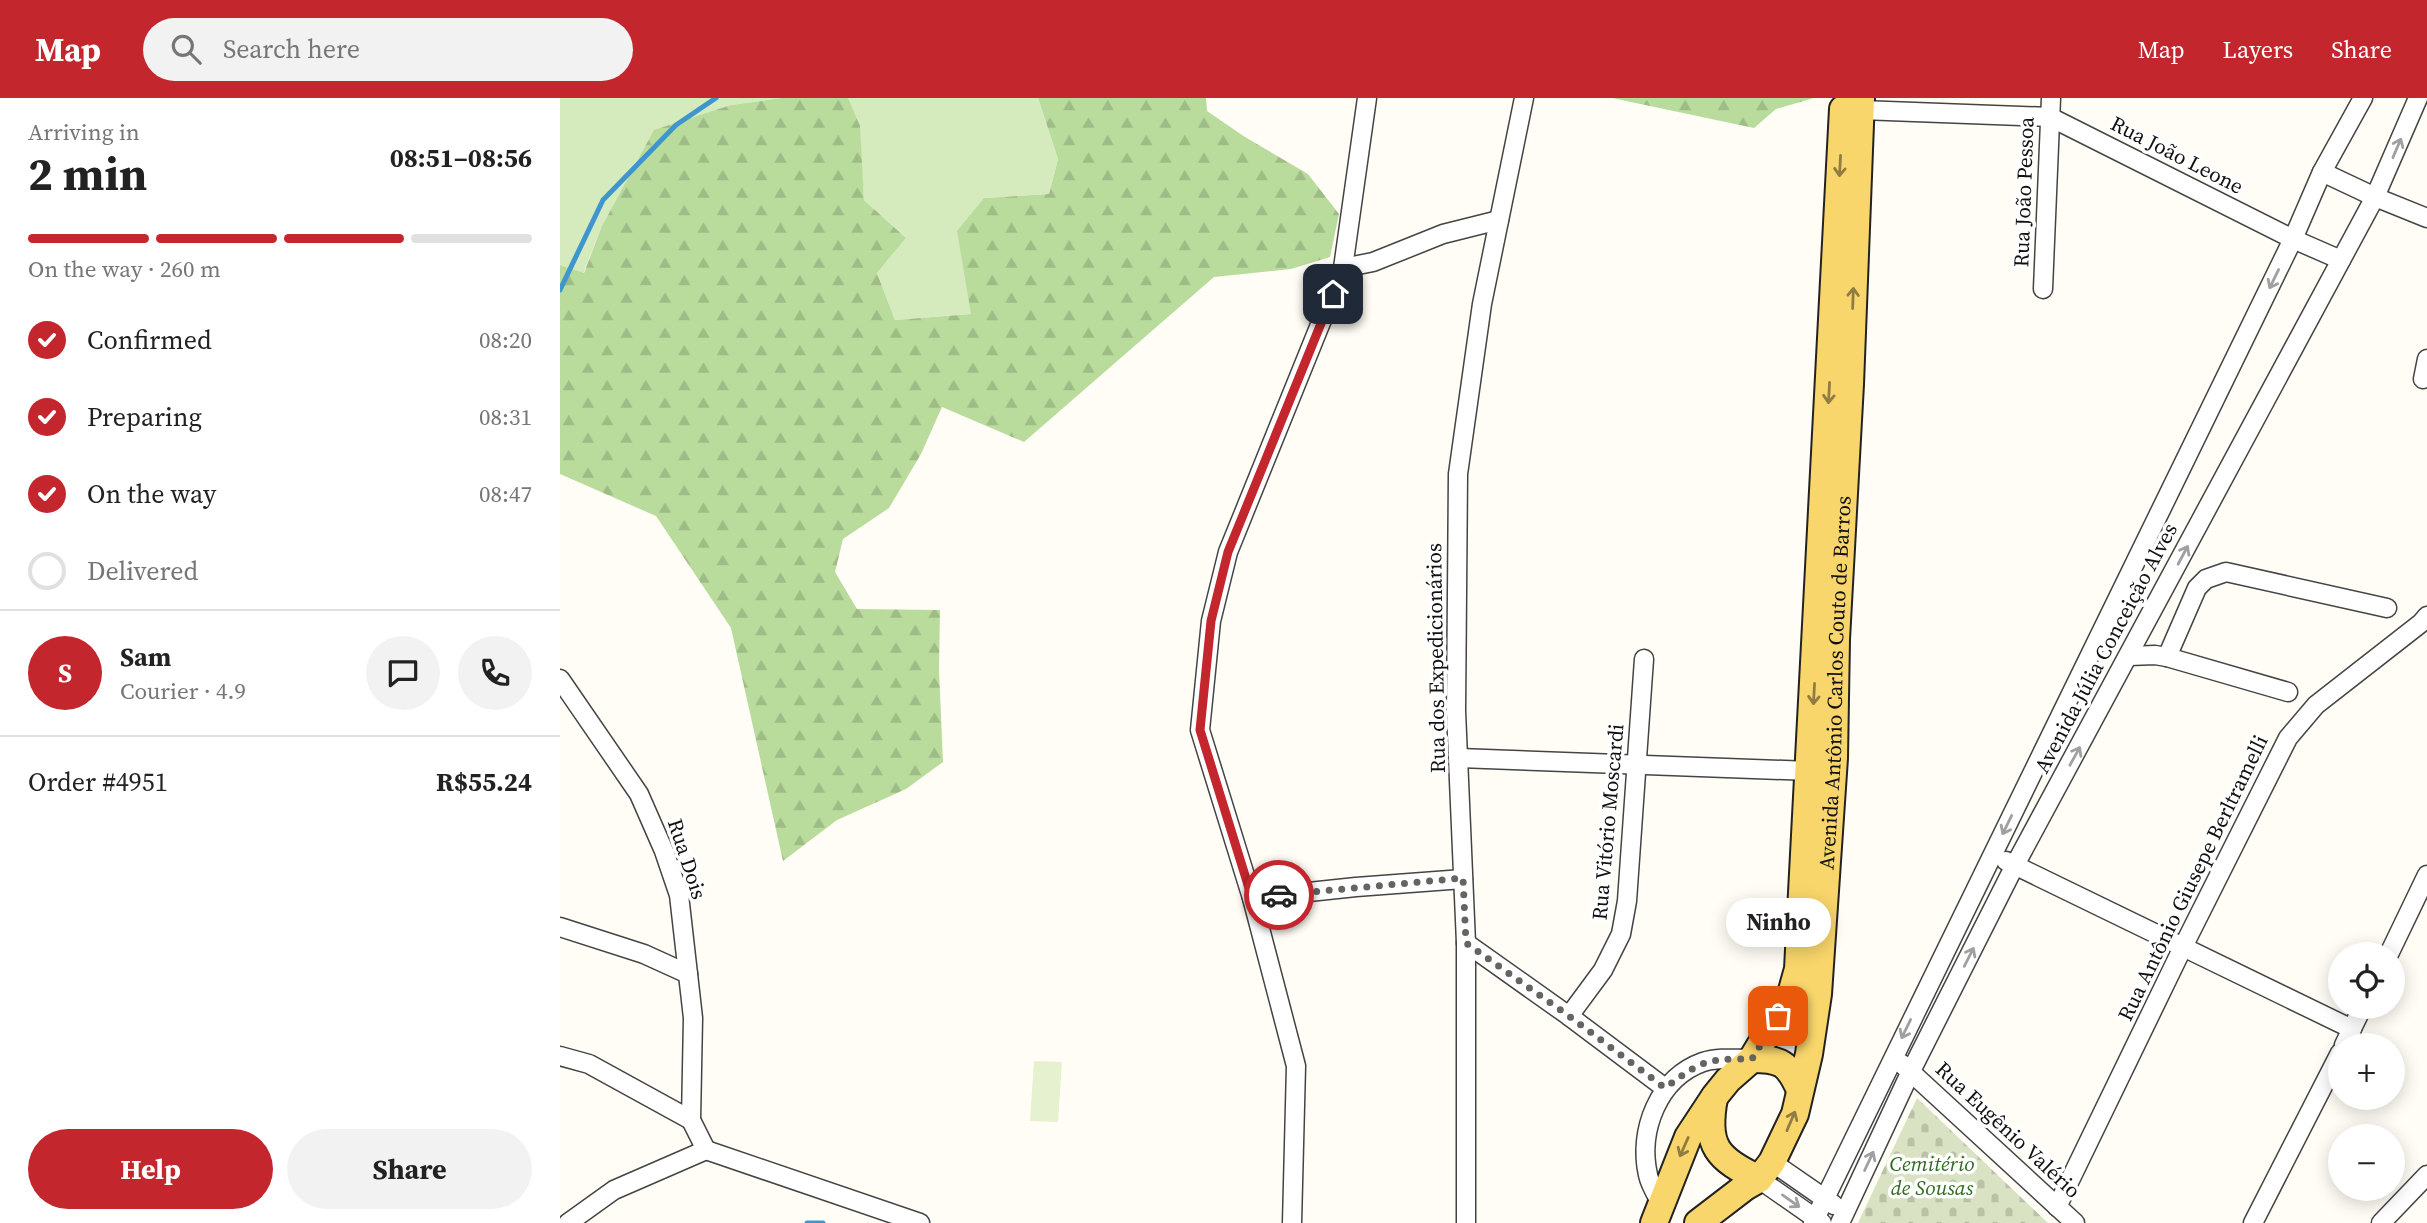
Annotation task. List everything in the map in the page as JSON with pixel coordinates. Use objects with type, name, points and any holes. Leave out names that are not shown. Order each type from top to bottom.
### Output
[{"type":"main road","name":"Avenida Antônio Carlos Couto de Barros","points":[[1658,1214],[1688,1137],[1714,1096],[1752,1059],[1791,994],[1798,969],[1855,102]]},
{"type":"main road","name":"Avenida Antônio Carlos Couto de Barros","points":[[1765,1171],[1795,1114],[1809,1054],[1818,994],[1834,758],[1836,651],[1850,396],[1855,102]]},
{"type":"main road","points":[[1752,1059],[1780,1062],[1792,1072],[1800,1090]]},
{"type":"main road","points":[[1714,1096],[1710,1121],[1713,1139],[1721,1156],[1734,1167],[1765,1171]]},
{"type":"main road","points":[[1698,1223],[1765,1171]]},
{"type":"street","points":[[1292,1223],[1296,1066],[1252,898],[1200,730],[1211,621],[1228,552],[1343,268],[1367,98]]},
{"type":"street","name":"Rua dos Expedicionários","points":[[1466,1223],[1466,943],[1456,711],[1458,474],[1482,304],[1524,98]]},
{"type":"street","name":"Rua João Pessoa","points":[[2043,289],[2050,98]]},
{"type":"street","name":"Avenida Júlia Conceição Alves","points":[[1817,1222],[1893,1056],[2293,239],[2322,172],[2363,98]]},
{"type":"street","name":"Avenida Júlia Conceição Alves","points":[[1842,1218],[1911,1071],[2015,865],[2375,197],[2418,98]]},
{"type":"street","name":"Rua João Leone","points":[[1855,102],[2050,117],[2293,239],[2341,260]]},
{"type":"street","points":[[2322,172],[2427,218]]},
{"type":"street","points":[[1343,268],[1373,262],[1443,234],[1499,220]]},
{"type":"street","points":[[2423,379],[2427,359]]},
{"type":"street","points":[[2167,657],[2197,588],[2215,574],[2225,572],[2387,608]]},
{"type":"street","name":"Rua Antônio Giusepe Berltramelli","points":[[2057,1207],[2288,738],[2316,705],[2421,624],[2427,616]]},
{"type":"street","points":[[2129,656],[2167,657],[2288,692]]},
{"type":"street","name":"Rua Vitório Moscardi","points":[[1569,1016],[1603,970],[1621,934],[1627,901],[1644,659]]},
{"type":"street","name":"Rua Dois","points":[[560,679],[639,794],[664,851],[679,895],[693,1018],[691,1120]]},
{"type":"street","points":[[1459,758],[1810,771]]},
{"type":"street","points":[[1992,855],[2183,947],[2341,1033]]},
{"type":"street","points":[[2396,942],[2422,900],[2427,875]]},
{"type":"street","points":[[1252,898],[1463,878]]},
{"type":"street","points":[[560,927],[644,954],[688,974]]},
{"type":"street","points":[[1466,943],[1665,1088]]},
{"type":"street","points":[[560,1056],[589,1063],[691,1120],[705,1150]]},
{"type":"street","name":"Rua Eugênio Valério","points":[[1893,1056],[2075,1223]]},
{"type":"street","points":[[1658,1214],[1648,1177],[1644,1144],[1651,1116],[1665,1088],[1702,1062],[1752,1059]]},
{"type":"street","points":[[2253,1223],[2328,1076]]},
{"type":"street","points":[[568,1223],[614,1190],[705,1150],[920,1223]]},
{"type":"street","points":[[1765,1171],[1825,1200],[1842,1218]]},
{"type":"street","points":[[1765,1171],[1817,1222]]},
{"type":"street","points":[[2381,1223],[2427,1175]]},
{"type":"green space","points":[[560,98],[781,98],[731,105],[601,228],[583,274],[560,265]]},
{"type":"green space","points":[[781,98],[848,98],[860,126],[864,200],[906,238],[877,273],[895,320],[971,314],[957,231],[984,198],[1049,194],[1058,159],[1038,98],[1206,98],[1207,111],[1308,174],[1339,214],[1330,257],[1291,269],[1214,277],[1024,442],[942,407],[921,454],[889,508],[843,539],[835,572],[857,609],[940,610],[939,670],[943,762],[906,789],[837,820],[783,861],[731,628],[656,516],[560,474],[560,265],[584,273],[601,228],[654,130],[731,105]]},
{"type":"green space","points":[[848,98],[1038,98],[1058,159],[1049,194],[984,198],[971,314],[895,320],[877,273],[906,238],[864,200],[859,126]]},
{"type":"green space","points":[[1612,98],[1814,98],[1776,109],[1754,128]]},
{"type":"green space","points":[[1034,1061],[1062,1062],[1058,1122],[1030,1121]]},
{"type":"green space","name":"Cemitério de Sousas","points":[[1917,1098],[2048,1223],[1858,1223]]},
{"type":"waterway","points":[[560,290],[603,200],[676,125],[716,98]]},
{"type":"waterway","points":[[807,1223],[823,1223]]},
{"type":"way so far","points":[[1279,895],[1463,878],[1466,943],[1665,1088],[1702,1062],[1752,1059],[1778,1016]]},
{"type":"place","name":"Ninho","points":[[1778,1016]]},
{"type":"route","points":[[1279,895],[1252,898],[1200,730],[1211,621],[1228,552],[1333,294]]}]
